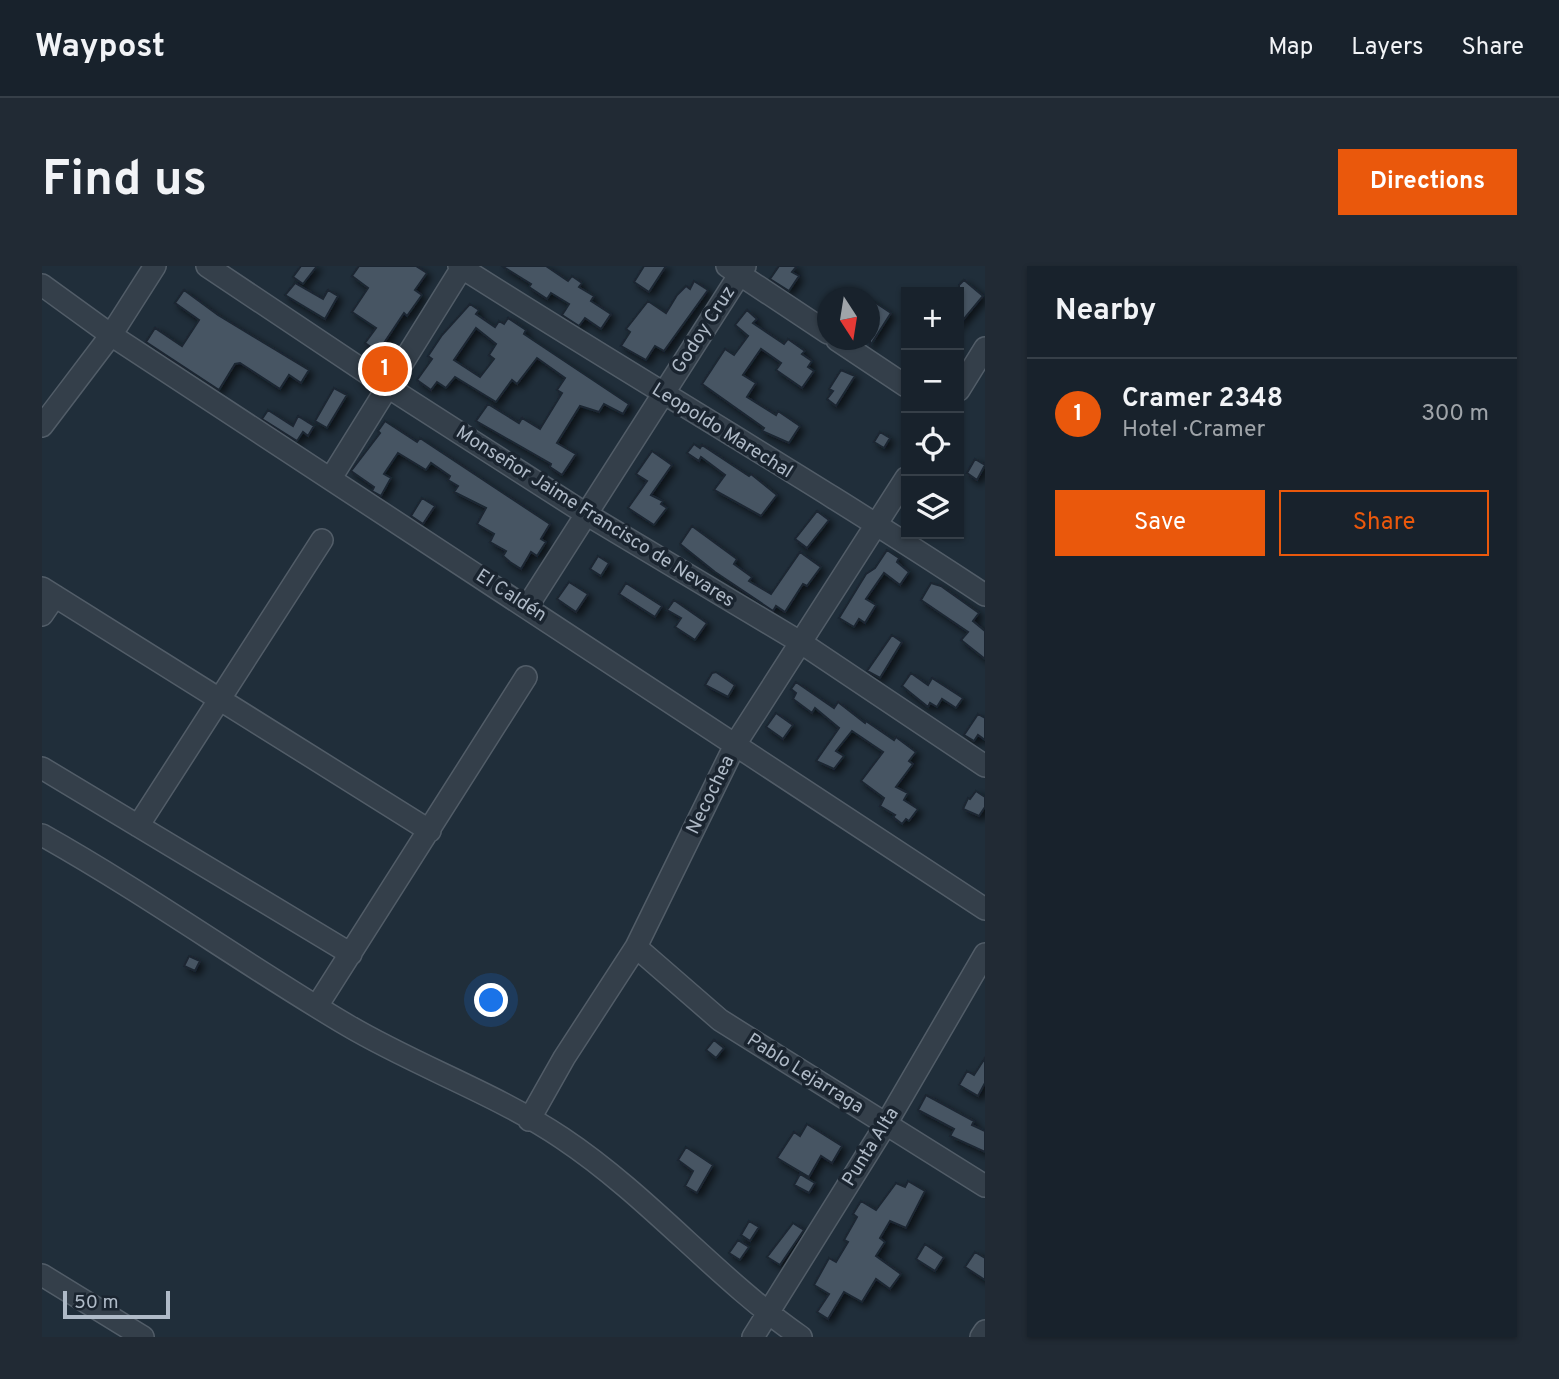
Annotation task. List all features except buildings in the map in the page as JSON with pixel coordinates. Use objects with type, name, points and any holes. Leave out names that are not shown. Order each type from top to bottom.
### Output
[{"type":"street","points":[[42,426],[111,335],[155,266]]},
{"type":"street","name":"Monseñor Jaime Francisco de Nevares","points":[[207,266],[388,387],[586,514],[800,642],[985,766]]},
{"type":"street","points":[[331,478],[461,267]]},
{"type":"street","name":"Leopoldo Marechal","points":[[461,267],[663,394],[879,524],[985,595]]},
{"type":"street","points":[[737,269],[817,325]]},
{"type":"street","name":"Godoy Cruz","points":[[527,607],[663,394],[737,269]]},
{"type":"street","name":"El Caldén","points":[[42,285],[111,335],[736,743],[983,915]]},
{"type":"street","points":[[964,382],[985,348]]},
{"type":"street","points":[[852,350],[901,383]]},
{"type":"street","name":"Necochea","points":[[529,1120],[564,1058],[636,947],[736,743],[901,487]]},
{"type":"street","points":[[138,826],[322,540]]},
{"type":"street","points":[[42,615],[48,592],[430,831]]},
{"type":"street","points":[[317,1006],[527,677]]},
{"type":"street","points":[[42,768],[351,954]]},
{"type":"street","points":[[42,835],[102,869],[348,1026],[561,1138],[629,1188],[767,1313],[801,1337]]},
{"type":"street","name":"Pablo Lejarraga","points":[[636,947],[720,1020],[985,1186]]},
{"type":"street","name":"Punta Alta","points":[[753,1337],[886,1124],[985,954]]},
{"type":"street","points":[[42,1275],[143,1337]]},
{"type":"street","points":[[981,1337],[985,1331]]},
{"type":"place","name":"Cramer 2348","points":[[385,369]]}]
